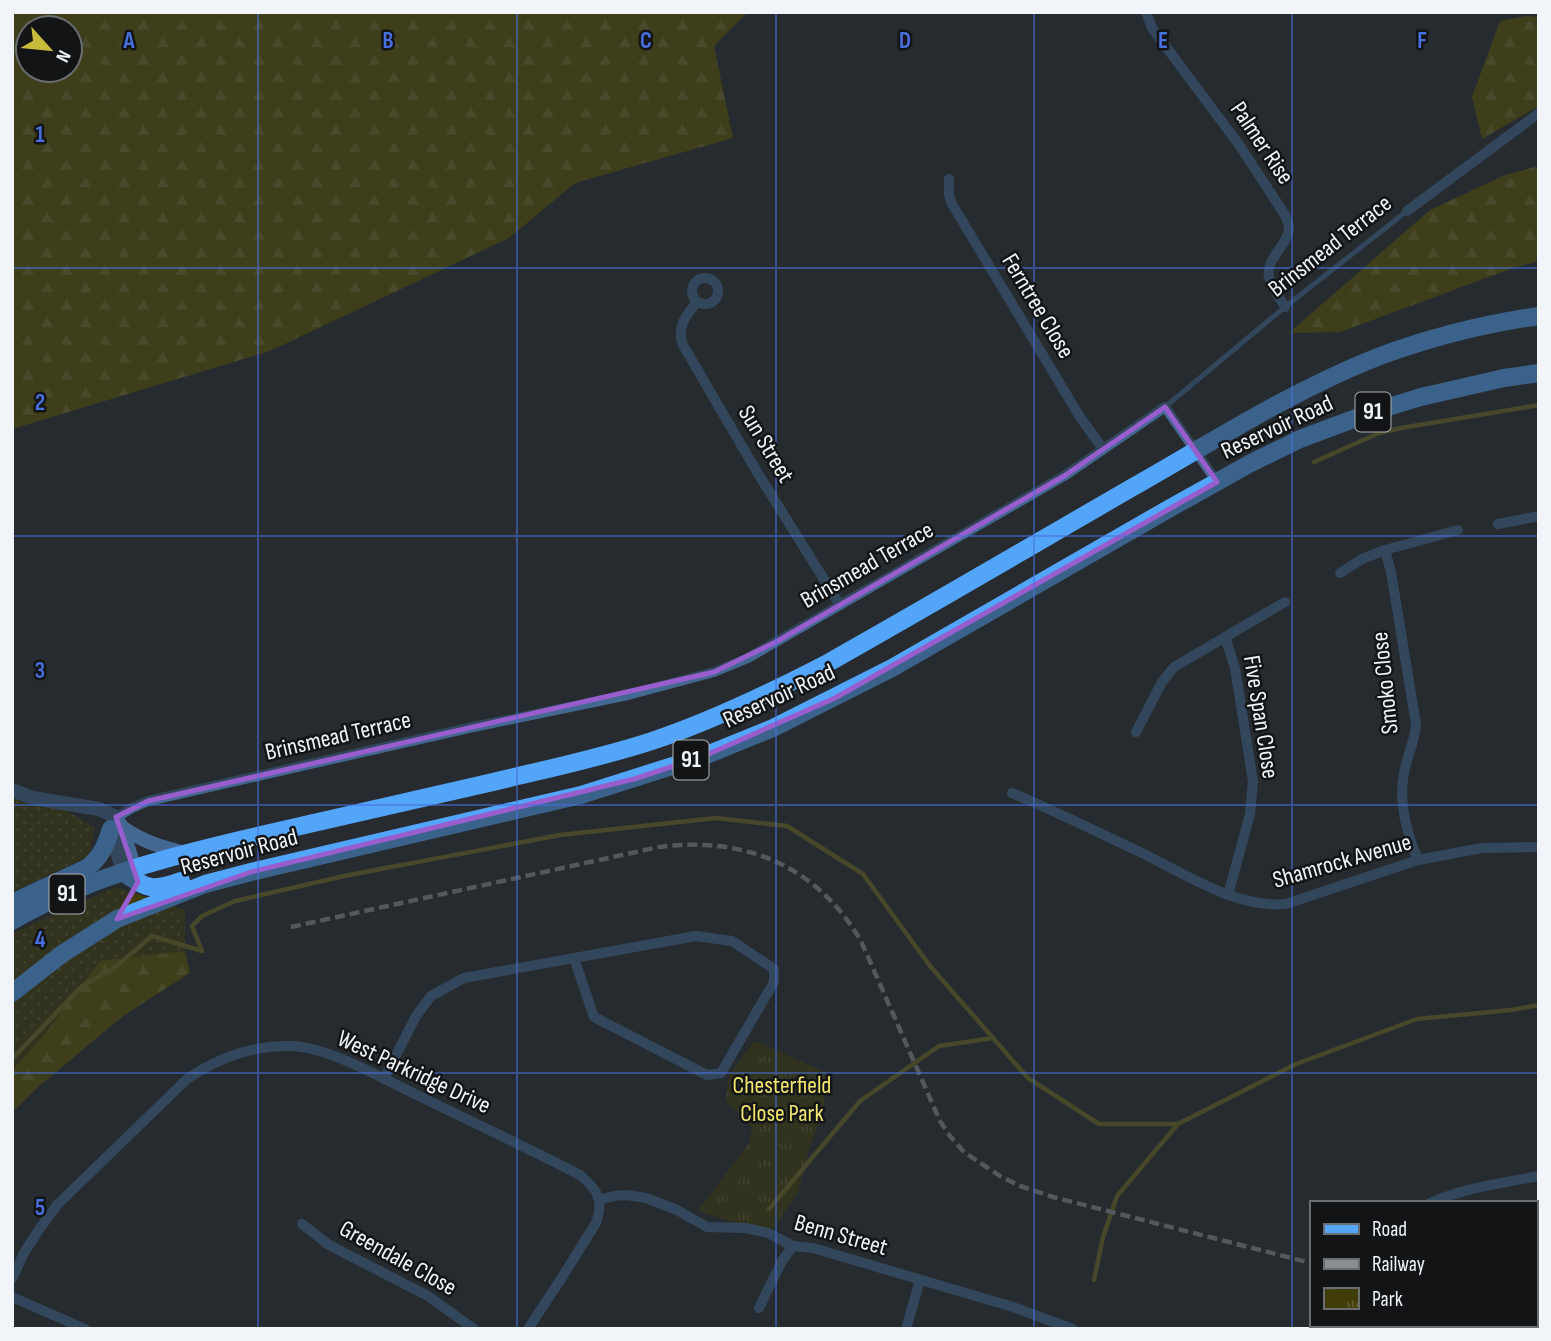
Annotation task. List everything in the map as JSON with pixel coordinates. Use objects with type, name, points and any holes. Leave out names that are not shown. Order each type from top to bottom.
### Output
[{"type":"main road","name":"Reservoir Road","points":[[12,921],[61,897],[185,853],[584,761],[654,740],[712,718],[771,693],[826,664],[1284,401],[1374,359],[1418,343],[1467,329],[1539,316]]},
{"type":"main road","name":"Reservoir Road","points":[[12,993],[62,954],[117,919],[205,884],[581,795],[704,756],[773,728],[892,668],[1217,482],[1300,439],[1354,418],[1421,397],[1504,377],[1539,373]]},
{"type":"main road","points":[[12,903],[87,868],[97,860],[114,824]]},
{"type":"main road","points":[[132,874],[144,886],[161,888],[211,872],[303,849],[360,837],[425,831]]},
{"type":"main road","points":[[117,919],[130,902],[132,874]]},
{"type":"street","name":"Palmer Rise","points":[[1146,12],[1152,28],[1240,146],[1285,215],[1288,231],[1268,275],[1285,307]]},
{"type":"street","name":"Brinsmead Terrace","points":[[1408,211],[1539,113]]},
{"type":"street","name":"Ferntree Close","points":[[949,179],[952,204],[1080,417],[1103,449]]},
{"type":"street","name":"Sun Street","points":[[697,302],[680,328],[683,345],[757,472],[840,605]]},
{"type":"street","name":"Brinsmead Terrace","points":[[114,824],[132,808],[158,799],[473,727],[628,695],[715,672],[765,648],[1064,475],[1165,407]]},
{"type":"street","points":[[1165,407],[1217,482]]},
{"type":"street","points":[[1498,524],[1539,516]]},
{"type":"street","points":[[1340,573],[1362,559],[1458,530]]},
{"type":"street","name":"Smoko Close","points":[[1385,551],[1391,572],[1416,724],[1402,790],[1405,824],[1418,860]]},
{"type":"street","points":[[1225,637],[1285,602]]},
{"type":"street","name":"Five Span Close","points":[[1136,732],[1162,682],[1174,667],[1225,637],[1235,668],[1253,781],[1250,814],[1228,895]]},
{"type":"street","points":[[12,790],[33,798],[99,809],[114,824],[136,837],[185,853]]},
{"type":"street","name":"Shamrock Avenue","points":[[1012,793],[1058,812],[1228,895],[1259,904],[1286,904],[1418,860],[1482,848],[1539,846]]},
{"type":"street","points":[[114,824],[132,874]]},
{"type":"street","points":[[384,1079],[416,1016],[431,996],[464,978],[574,958],[696,936],[732,941],[774,969],[774,982],[721,1073],[706,1075],[594,1017],[574,958]]},
{"type":"street","name":"West Parkridge Drive","points":[[12,1279],[37,1231],[57,1205],[187,1079],[208,1065],[251,1049],[293,1046],[339,1058],[580,1175],[596,1191],[599,1200]]},
{"type":"street","points":[[1435,1201],[1476,1187],[1539,1176]]},
{"type":"street","name":"Benn Street","points":[[599,1200],[627,1195],[646,1198],[677,1210],[707,1227],[746,1228],[768,1233],[793,1246],[813,1248],[1013,1307],[1073,1329]]},
{"type":"street","points":[[528,1329],[590,1234],[600,1212],[599,1200]]},
{"type":"street","name":"Greendale Close","points":[[302,1224],[329,1245],[428,1296],[474,1329]]},
{"type":"street","points":[[759,1308],[782,1261],[793,1246]]},
{"type":"street","points":[[906,1329],[920,1280]]},
{"type":"street","points":[[12,1297],[85,1329]]},
{"type":"lane","name":"Brinsmead Terrace","points":[[1165,407],[1285,307],[1408,211]]},
{"type":"highlighted area","points":[[1165,407],[1217,482],[835,698],[704,756],[634,779],[251,872],[117,919],[138,882],[116,817],[148,801],[714,672],[774,643],[1064,476]]},
{"type":"green space","points":[[12,12],[748,12],[714,46],[733,138],[575,183],[509,238],[270,351],[12,429]]},
{"type":"green space","points":[[1526,16],[1539,17],[1539,106],[1482,139],[1472,97],[1500,21]]},
{"type":"green space","points":[[1539,166],[1539,261],[1513,268],[1340,332],[1289,333],[1430,210],[1505,175]]},
{"type":"green space","points":[[12,792],[62,808],[95,828],[89,856],[12,892]]},
{"type":"green space","points":[[116,887],[185,910],[185,951],[100,961],[44,1035],[12,1071],[12,933]]},
{"type":"green space","points":[[185,951],[190,973],[123,1016],[37,1088],[12,1113],[12,1071],[44,1035],[100,961]]},
{"type":"green space","name":"Chesterfield Close Park","points":[[755,1041],[825,1072],[824,1108],[809,1149],[798,1192],[773,1229],[735,1223],[698,1211],[750,1142],[752,1127],[726,1101],[729,1075]]},
{"type":"waterway","points":[[1314,462],[1379,433],[1539,405]]},
{"type":"waterway","points":[[202,951],[192,926],[202,916],[235,901],[349,875],[560,835],[716,818],[787,826],[863,874],[930,966],[1028,1078],[1099,1124],[1178,1124]]},
{"type":"waterway","points":[[12,1059],[82,986],[113,969],[152,936],[202,951]]},
{"type":"waterway","points":[[1094,1280],[1103,1237],[1117,1196],[1178,1124],[1296,1064],[1417,1019],[1539,1005]]},
{"type":"waterway","points":[[769,1209],[860,1101],[939,1046],[993,1038]]},
{"type":"railway","points":[[291,927],[659,847],[721,846],[749,852],[775,861],[800,875],[823,893],[843,915],[861,941],[940,1121],[964,1152],[1000,1176],[1053,1197],[1310,1263]]}]
